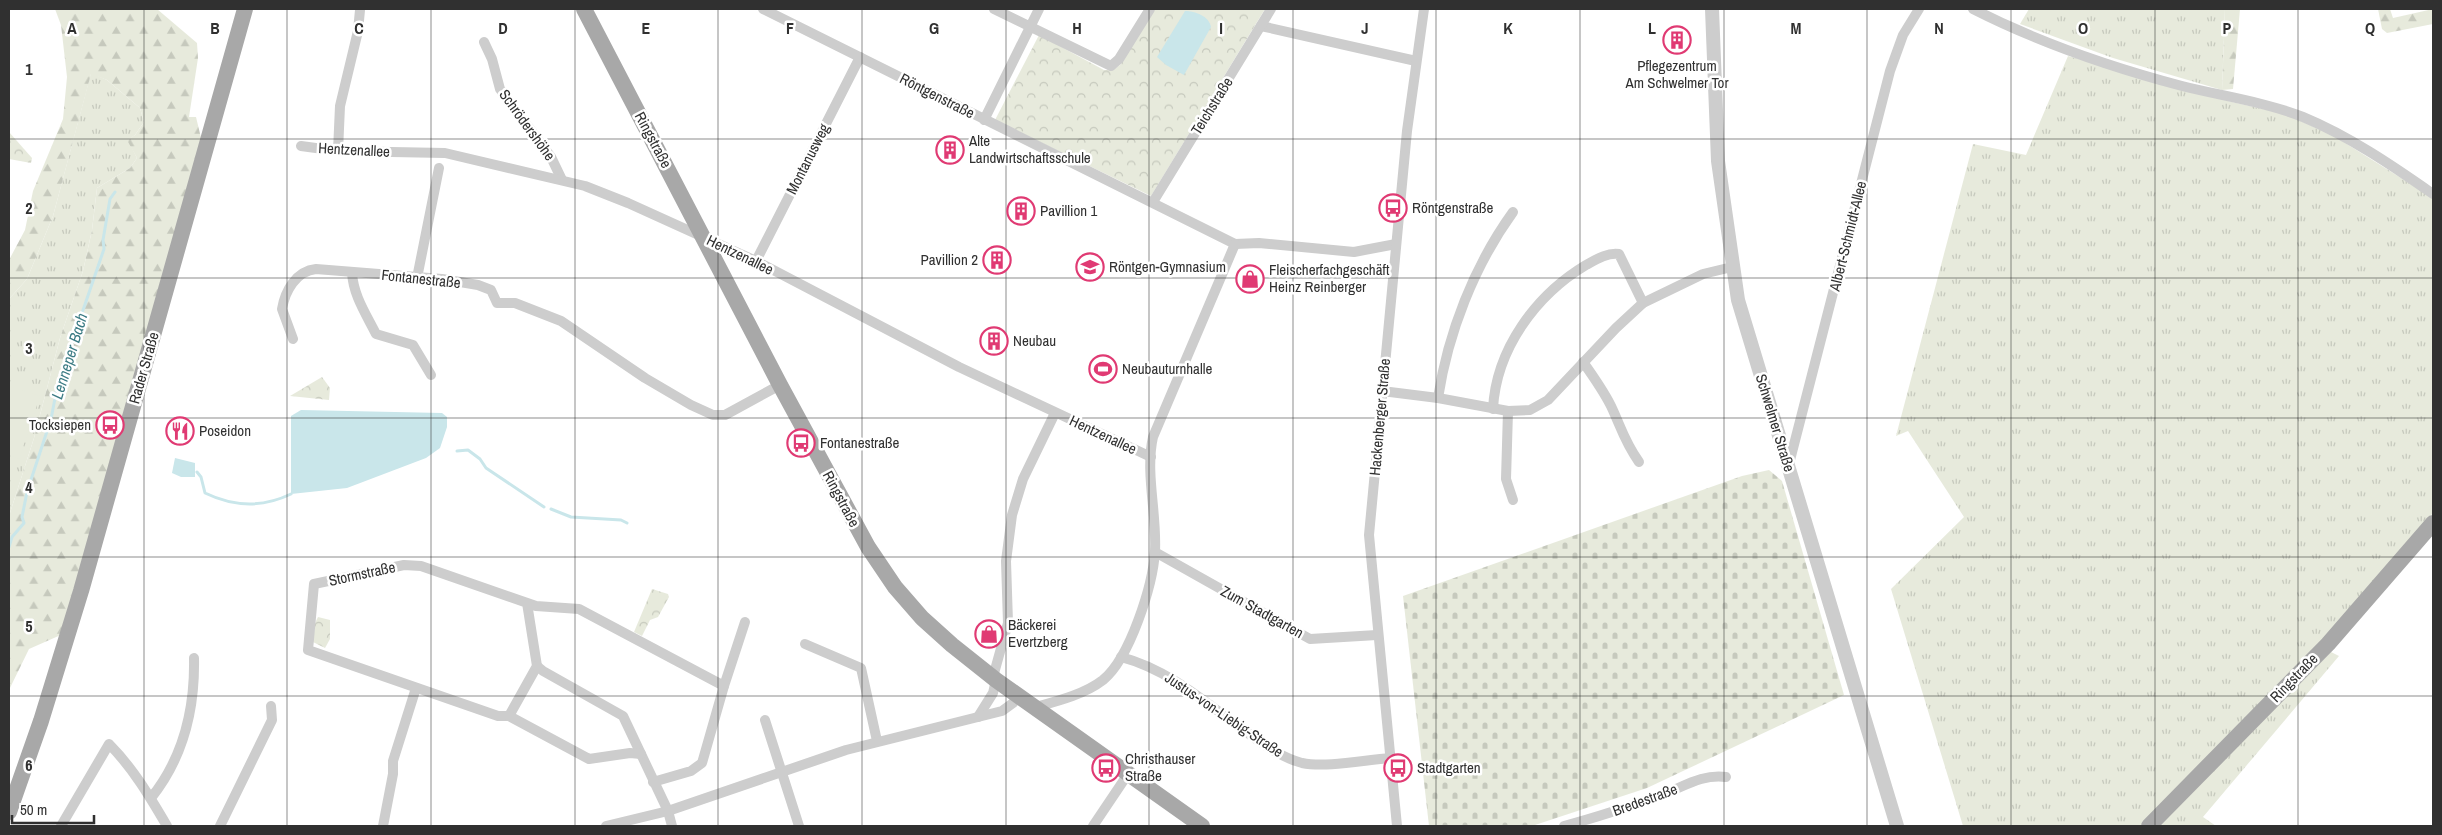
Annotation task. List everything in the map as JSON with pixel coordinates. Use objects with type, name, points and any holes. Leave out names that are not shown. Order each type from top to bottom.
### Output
[{"type":"main road","name":"Rader Straße","points":[[9,812],[41,721],[81,591],[246,9]]},
{"type":"main road","name":"Ringstraße","points":[[584,9],[780,385],[868,547],[895,587],[935,630],[995,679],[1202,826]]},
{"type":"main road","name":"Ringstraße","points":[[2149,826],[2328,644],[2433,523]]},
{"type":"street","name":"Röntgenstraße","points":[[763,9],[1235,244],[1259,244],[1354,252],[1396,244]]},
{"type":"street","points":[[994,9],[1104,63],[1113,65],[1119,59],[1150,9]]},
{"type":"street","points":[[984,120],[1038,9]]},
{"type":"street","name":"Teichstraße","points":[[1153,202],[1271,9]]},
{"type":"street","name":"Hackenberger Straße","points":[[1397,826],[1377,635],[1369,535],[1396,244],[1416,60],[1424,9]]},
{"type":"street","name":"Schwelmer Straße","points":[[1712,9],[1718,161],[1732,268],[1748,334],[1897,826]]},
{"type":"street","name":"Albert-Schmidt-Allee","points":[[1788,467],[1890,71],[1903,34],[1919,9]]},
{"type":"street","points":[[1973,9],[2012,29],[2070,52],[2181,85],[2286,111],[2304,118],[2397,169],[2433,194]]},
{"type":"street","points":[[338,151],[340,106],[358,30],[360,10]]},
{"type":"street","points":[[1261,26],[1416,60]]},
{"type":"street","name":"Schrödershöhe","points":[[484,42],[492,59],[500,89],[551,157],[562,180]]},
{"type":"street","name":"Montanusweg","points":[[756,261],[860,57]]},
{"type":"street","name":"Hentzenallee","points":[[301,146],[338,151],[445,153],[562,180],[619,199],[756,261],[866,320],[1055,413],[1151,457]]},
{"type":"street","points":[[417,278],[439,168]]},
{"type":"street","points":[[1438,398],[1445,362],[1464,304],[1496,236],[1513,212]]},
{"type":"street","points":[[1036,707],[1056,702],[1095,685],[1109,674],[1121,657],[1146,592],[1155,552],[1151,457],[1153,437],[1235,244]]},
{"type":"street","points":[[1493,408],[1494,394],[1501,366],[1518,333],[1546,296],[1570,275],[1609,255],[1619,254],[1644,303]]},
{"type":"street","points":[[1382,392],[1438,398],[1508,411],[1530,410],[1542,405],[1644,303],[1703,274],[1732,268]]},
{"type":"street","name":"Fontanestraße","points":[[293,339],[282,309],[285,298],[298,277],[310,270],[417,278],[478,285],[491,290],[497,303],[515,303],[561,321],[645,378],[691,405],[713,415],[726,415],[780,385]]},
{"type":"street","points":[[352,272],[353,283],[360,305],[376,334],[413,345],[431,375]]},
{"type":"street","points":[[1583,362],[1597,381],[1611,406],[1625,443],[1638,462]]},
{"type":"street","points":[[1508,411],[1506,479],[1513,500]]},
{"type":"street","points":[[978,717],[993,693],[1008,623],[1006,561],[1012,515],[1023,480],[1055,413]]},
{"type":"street","name":"Zum Stadtgarten","points":[[1155,552],[1310,639],[1377,635]]},
{"type":"street","name":"Stormstraße","points":[[527,603],[417,565],[381,570],[314,584],[308,650],[498,716],[509,716],[589,759],[630,753],[641,754]]},
{"type":"street","points":[[672,826],[668,811],[621,714],[542,671],[537,666],[527,603],[536,606],[579,609],[724,686]]},
{"type":"street","points":[[653,782],[691,771],[702,764],[724,686],[745,622]]},
{"type":"street","points":[[805,644],[861,668],[877,741]]},
{"type":"street","name":"Justus-von-Liebig-Straße","points":[[1121,657],[1151,667],[1181,684],[1265,745],[1287,758],[1316,764],[1390,758]]},
{"type":"street","points":[[151,798],[165,780],[186,730],[194,689],[194,658]]},
{"type":"street","points":[[509,716],[537,666]]},
{"type":"street","points":[[383,826],[393,774],[393,761],[416,688]]},
{"type":"street","points":[[606,826],[668,811],[820,758],[877,741],[1002,711],[1014,703],[1020,696]]},
{"type":"street","points":[[220,826],[272,720],[271,706]]},
{"type":"street","points":[[765,720],[783,771],[799,826]]},
{"type":"street","points":[[61,826],[109,744],[123,757],[151,798],[167,826]]},
{"type":"street","points":[[1093,826],[1128,774]]},
{"type":"street","name":"Bredestraße","points":[[1564,826],[1664,794],[1701,778],[1712,775],[1726,777]]},
{"type":"green space","points":[[55,9],[157,9],[197,43],[198,58],[189,117],[196,117],[202,142],[63,634],[29,649],[9,690],[9,516],[34,438],[60,338],[83,271],[92,230],[97,188],[130,168],[137,158],[127,140],[135,135],[144,122],[140,108],[107,80],[91,74],[53,216],[27,279],[9,299],[9,260],[25,230],[33,191],[63,119],[67,77],[61,25]]},
{"type":"green space","points":[[1154,9],[1265,9],[1151,196],[995,120],[1039,35],[1104,70],[1113,70],[1120,65]]},
{"type":"green space","points":[[2029,9],[2225,9],[2222,90],[2113,58],[2020,24]]},
{"type":"green space","points":[[2225,9],[2240,9],[2233,89],[2222,90]]},
{"type":"green space","points":[[2378,9],[2390,9],[2393,18],[2433,9],[2433,24],[2387,33],[2382,29]]},
{"type":"green space","points":[[2068,56],[2232,102],[2285,114],[2334,136],[2433,198],[2433,513],[2329,634],[2140,826],[1963,826],[1891,589],[1964,517],[1908,431],[1896,436],[1973,144],[2026,155]]},
{"type":"green space","points":[[91,73],[107,80],[140,108],[144,122],[135,135],[128,140],[137,158],[130,168],[97,188],[92,230],[83,271],[60,338],[34,438],[9,516],[9,299],[27,279],[53,216]]},
{"type":"green space","points":[[9,132],[32,158],[31,163],[9,159]]},
{"type":"green space","points":[[322,377],[330,388],[329,400],[290,396]]},
{"type":"green space","points":[[9,386],[40,396],[19,459],[9,455]]},
{"type":"green space","points":[[1769,470],[1782,481],[1844,695],[1647,788],[1532,826],[1429,826],[1403,596],[1742,476]]},
{"type":"green space","points":[[652,589],[668,594],[669,597],[658,617],[650,620],[642,636],[634,632]]},
{"type":"green space","points":[[318,617],[330,620],[330,639],[325,648],[313,642],[315,623]]},
{"type":"green space","points":[[2331,652],[2339,656],[2203,817],[2216,826],[2159,826]]},
{"type":"water","points":[[1185,11],[1205,17],[1211,27],[1184,75],[1166,65],[1157,57]]},
{"type":"water","points":[[301,410],[442,413],[447,417],[447,427],[440,448],[426,458],[347,488],[291,494],[291,416]]},
{"type":"water","points":[[175,458],[195,463],[195,477],[181,477],[172,473]]},
{"type":"waterway","name":"Lenneper Bach","points":[[9,547],[12,537],[24,523],[22,517],[27,492],[51,419],[58,383],[104,249],[103,240],[110,199],[115,192]]},
{"type":"waterway","name":"Tocksiepen","points":[[457,451],[468,450],[480,459],[486,468],[544,507]]},
{"type":"waterway","name":"Tocksiepen","points":[[197,472],[201,477],[205,493],[227,501],[259,504],[291,494]]},
{"type":"waterway","name":"Tocksiepen","points":[[551,509],[571,517],[621,520],[627,523]]},
{"type":"place","name":"Pflegezentrum Am Schwelmer Tor","points":[[1677,40]]},
{"type":"place","name":"Alte Landwirtschaftsschule","points":[[950,150]]},
{"type":"place","name":"Röntgenstraße","points":[[1393,208]]},
{"type":"place","name":"Pavillion 1","points":[[1021,211]]},
{"type":"place","name":"Pavillion 2","points":[[997,260]]},
{"type":"place","name":"Röntgen-Gymnasium","points":[[1090,267]]},
{"type":"place","name":"Fleischerfachgeschäft Heinz Reinberger","points":[[1250,279]]},
{"type":"place","name":"Neubau","points":[[994,341]]},
{"type":"place","name":"Neubauturnhalle","points":[[1103,369]]},
{"type":"place","name":"Tocksiepen","points":[[110,425]]},
{"type":"place","name":"Poseidon","points":[[180,431]]},
{"type":"place","name":"Fontanestraße","points":[[801,443]]},
{"type":"place","name":"Bäckerei Evertzberg","points":[[989,634]]},
{"type":"place","name":"Christhauser Straße","points":[[1106,768]]},
{"type":"place","name":"Stadtgarten","points":[[1398,768]]}]
